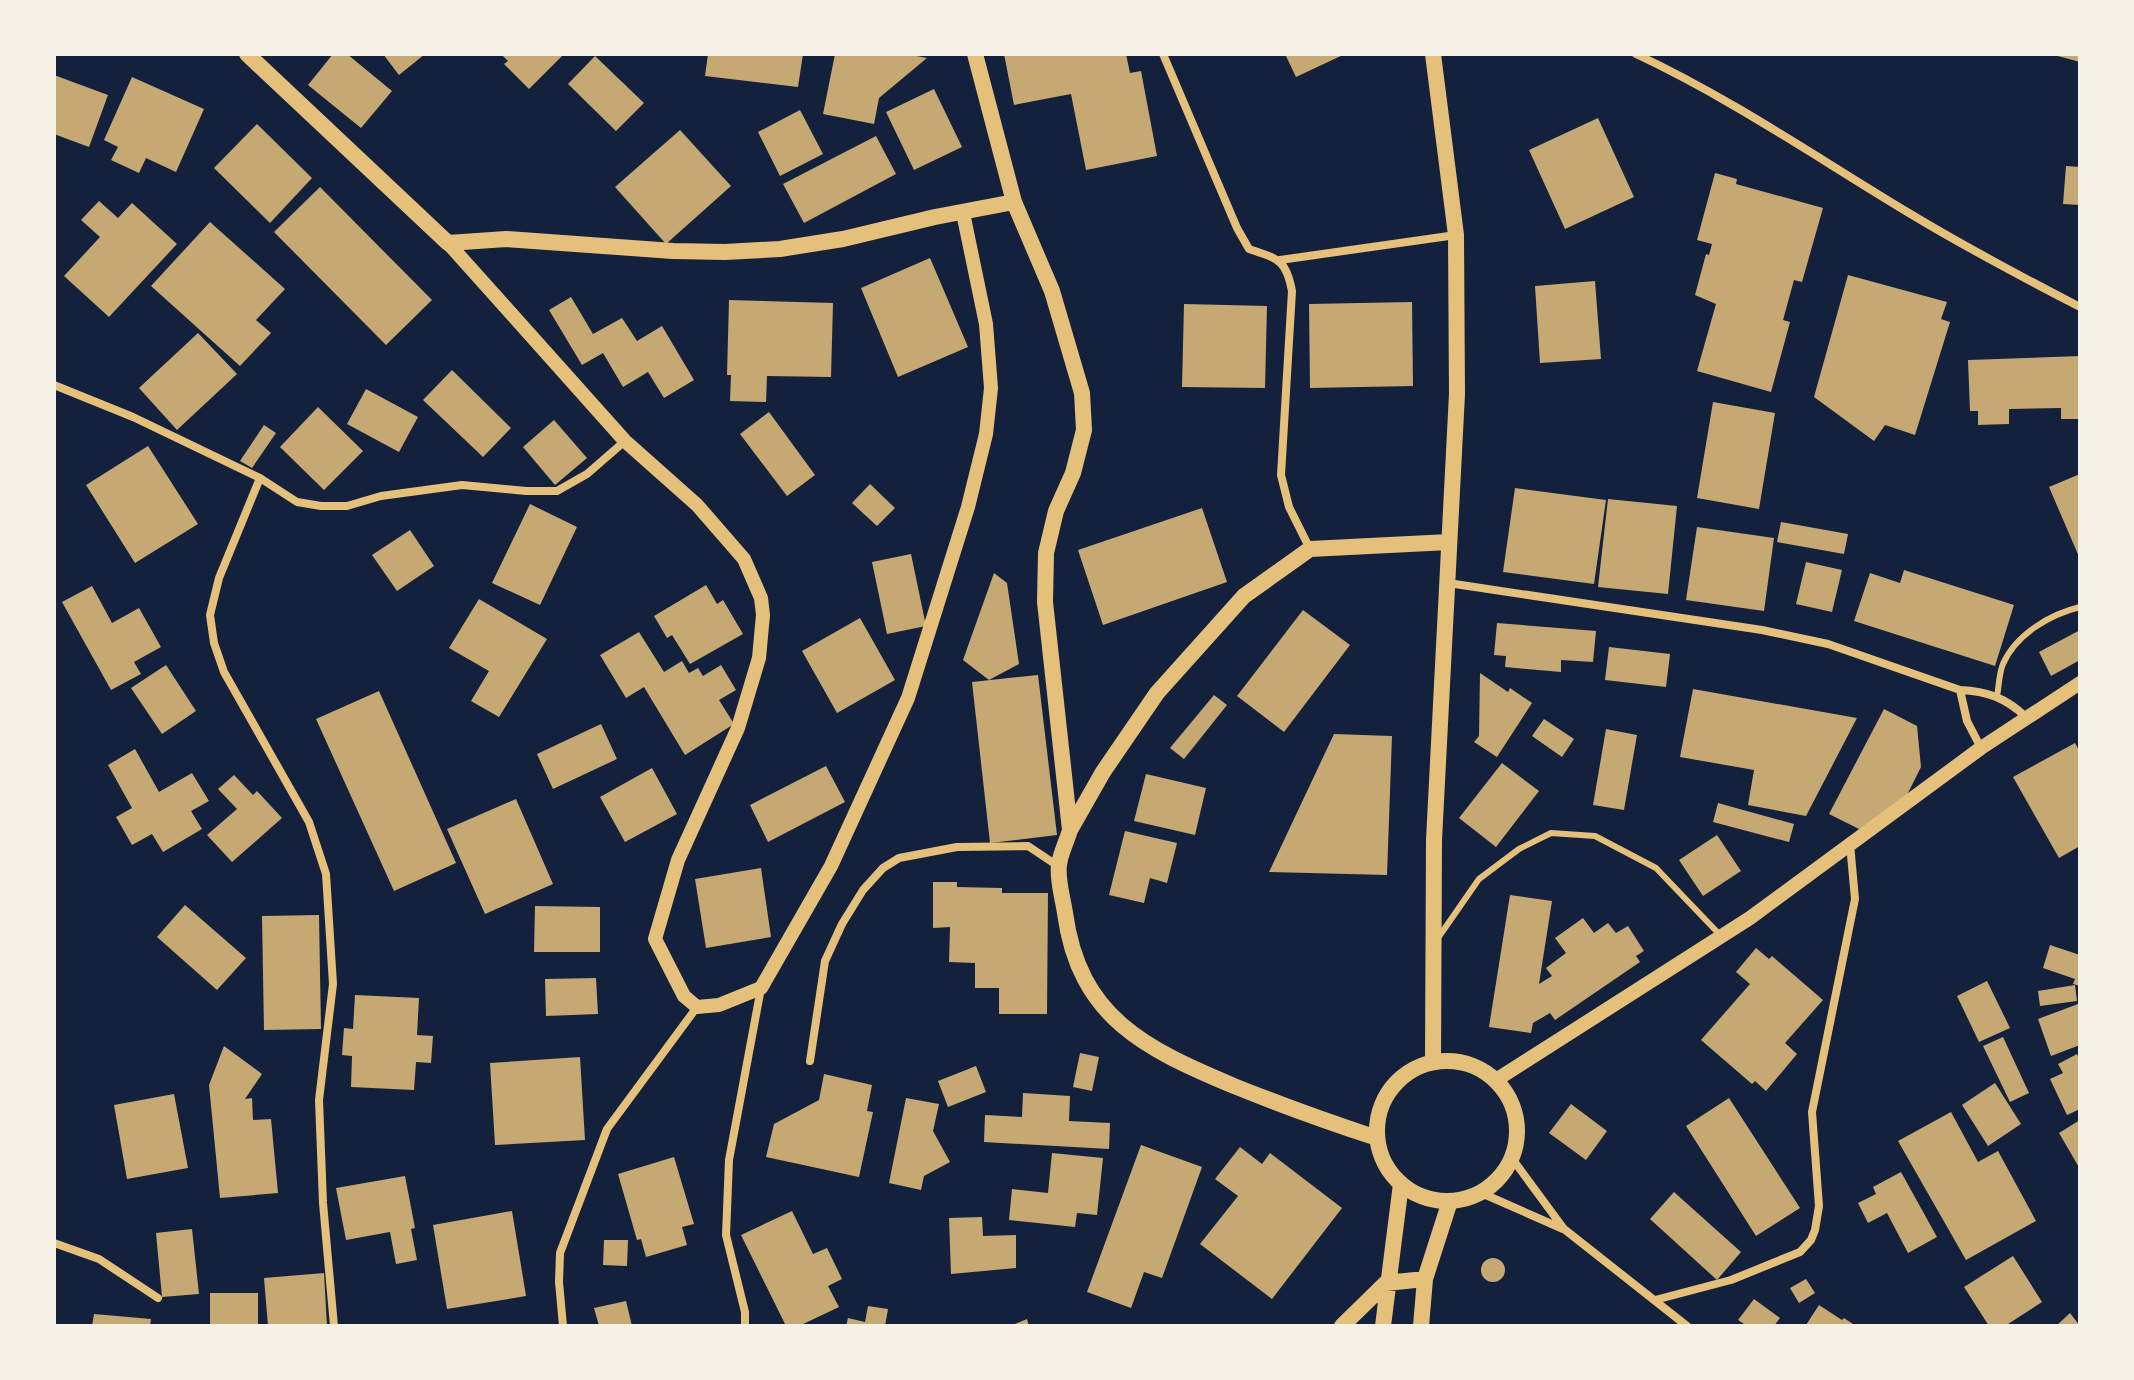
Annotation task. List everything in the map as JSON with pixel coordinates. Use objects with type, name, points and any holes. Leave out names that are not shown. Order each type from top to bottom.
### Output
[{"type":"main road","points":[[247,54],[448,243],[506,239],[673,251],[780,249],[843,239],[1014,202]]},
{"type":"main road","points":[[975,54],[1014,202],[1052,291],[1082,393],[1084,430],[1073,473],[1056,511],[1046,553],[1045,602],[1070,830]]},
{"type":"main road","points":[[1433,54],[1456,235],[1457,394],[1435,825],[1433,1062]]},
{"type":"main road","points":[[1377,1138],[1298,1112],[1172,1060],[1117,1022],[1102,1006],[1075,959],[1069,940],[1058,866],[1070,830],[1103,772],[1157,693],[1244,596],[1310,549],[1449,542]]},
{"type":"main road","points":[[1456,1061],[1477,1067],[1496,1080],[1508,1095],[1515,1114],[1517,1133],[1505,1170],[1490,1186],[1450,1201],[1432,1200],[1401,1184],[1381,1156],[1377,1138],[1381,1108],[1397,1081],[1413,1069],[1433,1062],[1456,1061]]},
{"type":"main road","points":[[1383,1326],[1386,1283],[1401,1184]]},
{"type":"main road","points":[[1421,1326],[1425,1279],[1450,1201]]},
{"type":"main road","points":[[1342,1326],[1386,1283],[1425,1279]]},
{"type":"street","points":[[1163,54],[1237,228],[1249,249],[1280,260],[1456,235]]},
{"type":"street","points":[[1636,54],[1789,137],[1910,214],[2080,307]]},
{"type":"street","points":[[745,1326],[745,1312],[726,1235],[729,1160],[761,988],[831,866],[908,698],[968,507],[986,434],[991,388],[986,324],[963,213]]},
{"type":"street","points":[[448,243],[625,441],[697,505],[744,559],[761,598],[763,615],[759,658],[738,728],[678,860],[655,939],[684,996],[697,1007],[719,1005],[761,988]]},
{"type":"street","points":[[1280,260],[1289,273],[1292,291],[1281,475],[1289,507],[1310,549]]},
{"type":"street","points":[[54,385],[133,417],[260,478],[297,502],[321,506],[347,506],[381,496],[462,485],[557,491],[587,474],[625,441]]},
{"type":"street","points":[[260,478],[219,578],[210,615],[214,643],[224,672],[309,822],[326,874],[333,984],[319,1100],[323,1203],[334,1326]]},
{"type":"street","points":[[1448,583],[1762,630],[1828,644],[1960,690],[1979,690],[1997,696],[2026,717]]},
{"type":"street","points":[[1496,1080],[1750,918],[1981,748],[2080,683]]},
{"type":"street","points":[[1960,690],[1967,721],[1981,748]]},
{"type":"street","points":[[1655,1300],[1731,1280],[1781,1261],[1800,1252],[1811,1240],[1819,1206],[1812,1112],[1855,899],[1850,844]]},
{"type":"street","points":[[810,1061],[825,961],[842,924],[863,890],[883,868],[899,858],[957,847],[1014,846],[1028,846],[1058,866]]},
{"type":"street","points":[[563,1326],[560,1253],[607,1129],[697,1007]]},
{"type":"street","points":[[1511,1157],[1564,1229]]},
{"type":"street","points":[[1479,1192],[1564,1229],[1687,1326]]},
{"type":"street","points":[[54,1243],[99,1259],[158,1298]]},
{"type":"lane","points":[[1997,696],[2004,663],[2024,635],[2063,611],[2080,607]]},
{"type":"lane","points":[[1434,945],[1451,915],[1479,879],[1519,849],[1551,833],[1595,836],[1656,868],[1721,936]]},
{"type":"building","points":[[333,54],[347,54],[392,91],[361,128],[308,85]]},
{"type":"building","points":[[383,54],[425,54],[399,75]]},
{"type":"building","points":[[501,54],[564,54],[529,89],[504,64],[508,61]]},
{"type":"building","points":[[708,54],[803,54],[798,87],[705,76]]},
{"type":"building","points":[[835,54],[906,54],[927,58],[879,98],[874,124],[823,114]]},
{"type":"building","points":[[1004,54],[1126,54],[1130,73],[1141,71],[1157,156],[1086,170],[1071,94],[1014,105]]},
{"type":"building","points":[[1285,54],[1345,54],[1296,77]]},
{"type":"building","points":[[2080,54],[2080,62],[2054,55]]},
{"type":"building","points":[[595,56],[644,103],[616,131],[568,84]]},
{"type":"building","points":[[54,75],[108,95],[89,147],[54,134]]},
{"type":"building","points":[[132,77],[204,109],[176,172],[146,158],[139,173],[111,160],[118,147],[104,140]]},
{"type":"building","points":[[934,89],[962,147],[914,170],[886,112]]},
{"type":"building","points":[[800,110],[823,154],[780,176],[758,132]]},
{"type":"building","points":[[1598,118],[1634,197],[1565,229],[1529,150]]},
{"type":"building","points":[[257,124],[312,178],[270,223],[214,168]]},
{"type":"building","points":[[680,130],[731,186],[666,244],[615,187]]},
{"type":"building","points":[[876,136],[896,174],[804,223],[783,184]]},
{"type":"building","points":[[2066,166],[2080,167],[2080,205],[2063,204]]},
{"type":"building","points":[[1715,173],[1737,179],[1736,184],[1823,208],[1802,282],[1794,280],[1783,320],[1790,322],[1771,392],[1697,371],[1716,304],[1695,295],[1706,254],[1709,255],[1712,244],[1697,240]]},
{"type":"building","points":[[320,187],[432,300],[386,345],[274,232]]},
{"type":"building","points":[[99,201],[118,218],[132,203],[177,244],[109,317],[64,276],[100,237],[81,220]]},
{"type":"building","points":[[210,222],[285,289],[256,320],[271,333],[240,366],[151,286]]},
{"type":"building","points":[[930,258],[968,347],[898,377],[861,288]]},
{"type":"building","points":[[1848,275],[1947,302],[1941,319],[1950,322],[1915,435],[1885,425],[1874,441],[1814,397]]},
{"type":"building","points":[[1595,281],[1601,359],[1540,363],[1535,286]]},
{"type":"building","points":[[571,297],[593,334],[622,318],[637,341],[662,326],[694,380],[664,398],[648,372],[623,387],[603,353],[582,365],[549,310]]},
{"type":"building","points":[[729,300],[833,303],[831,377],[767,376],[766,402],[730,401],[731,375],[727,375]]},
{"type":"building","points":[[1412,302],[1413,386],[1310,388],[1309,304]]},
{"type":"building","points":[[1184,304],[1267,306],[1265,388],[1182,387]]},
{"type":"building","points":[[198,333],[237,374],[177,430],[139,388]]},
{"type":"building","points":[[2080,356],[2080,419],[2061,419],[2061,408],[2009,409],[2009,424],[1978,425],[1978,411],[1970,411],[1968,360]]},
{"type":"building","points":[[452,370],[511,428],[483,457],[423,400]]},
{"type":"building","points":[[366,389],[418,417],[399,452],[347,424]]},
{"type":"building","points":[[1713,402],[1775,413],[1759,509],[1697,498]]},
{"type":"building","points":[[318,407],[363,451],[324,490],[280,447]]},
{"type":"building","points":[[769,412],[815,475],[787,496],[740,434]]},
{"type":"building","points":[[554,420],[587,458],[555,485],[523,447]]},
{"type":"building","points":[[264,425],[276,433],[252,468],[240,461]]},
{"type":"building","points":[[148,446],[198,524],[135,563],[86,485]]},
{"type":"building","points":[[2080,474],[2080,559],[2049,487]]},
{"type":"building","points":[[870,484],[895,508],[877,526],[852,503]]},
{"type":"building","points":[[1515,488],[1606,500],[1594,584],[1503,572]]},
{"type":"building","points":[[1608,499],[1677,506],[1668,594],[1598,587]]},
{"type":"building","points":[[530,504],[577,527],[540,605],[492,583]]},
{"type":"building","points":[[1202,508],[1227,582],[1103,625],[1078,550]]},
{"type":"building","points":[[1781,522],[1848,534],[1844,554],[1777,542]]},
{"type":"building","points":[[1697,527],[1774,538],[1764,611],[1686,600]]},
{"type":"building","points":[[410,530],[434,566],[397,591],[372,555]]},
{"type":"building","points":[[911,554],[926,626],[887,634],[872,562]]},
{"type":"building","points":[[1806,562],[1842,570],[1832,612],[1796,604]]},
{"type":"building","points":[[1904,570],[2014,605],[1995,666],[1854,621],[1870,573],[1900,583]]},
{"type":"building","points":[[994,573],[1007,583],[1019,664],[989,680],[963,660]]},
{"type":"building","points":[[706,585],[717,604],[723,600],[743,634],[690,664],[672,635],[667,638],[654,616]]},
{"type":"building","points":[[92,586],[112,623],[139,608],[161,647],[134,662],[141,674],[111,690],[62,602]]},
{"type":"building","points":[[479,599],[547,639],[499,717],[471,701],[489,671],[449,648]]},
{"type":"building","points":[[1303,610],[1350,645],[1284,732],[1237,696]]},
{"type":"building","points":[[860,618],[895,680],[837,713],[802,651]]},
{"type":"building","points":[[1497,623],[1596,631],[1593,662],[1561,660],[1561,672],[1505,667],[1506,656],[1494,655]]},
{"type":"building","points":[[2080,630],[2080,660],[2051,676],[2039,652]]},
{"type":"building","points":[[639,632],[664,672],[682,661],[689,673],[698,668],[703,676],[721,665],[736,690],[719,700],[734,724],[685,755],[644,687],[626,698],[600,655]]},
{"type":"building","points":[[1609,647],[1670,654],[1666,687],[1605,680]]},
{"type":"building","points":[[166,665],[196,711],[162,734],[131,688]]},
{"type":"building","points":[[1480,673],[1508,692],[1510,688],[1532,703],[1497,757],[1474,742],[1479,736]]},
{"type":"building","points":[[1038,675],[1057,835],[990,843],[972,682]]},
{"type":"building","points":[[1693,689],[1857,718],[1806,816],[1748,805],[1754,770],[1680,757]]},
{"type":"building","points":[[379,691],[456,863],[394,891],[316,719]]},
{"type":"building","points":[[1214,695],[1227,705],[1184,759],[1170,748]]},
{"type":"building","points":[[1884,709],[1917,726],[1921,767],[1904,801],[1863,831],[1829,814]]},
{"type":"building","points":[[1544,719],[1574,739],[1562,757],[1532,736]]},
{"type":"building","points":[[601,724],[617,759],[553,789],[537,754]]},
{"type":"building","points":[[1606,729],[1637,735],[1624,810],[1593,805]]},
{"type":"building","points":[[1334,734],[1392,736],[1387,875],[1269,872]]},
{"type":"building","points":[[2075,743],[2080,752],[2080,846],[2059,858],[2013,777]]},
{"type":"building","points":[[135,749],[159,792],[192,773],[209,801],[191,811],[202,829],[163,852],[152,834],[132,845],[116,817],[132,808],[108,765]]},
{"type":"building","points":[[1502,763],[1539,791],[1496,847],[1459,818]]},
{"type":"building","points":[[826,766],[845,802],[768,842],[750,805]]},
{"type":"building","points":[[652,768],[677,814],[625,842],[600,797]]},
{"type":"building","points":[[1146,774],[1206,788],[1195,835],[1134,821]]},
{"type":"building","points":[[234,775],[253,795],[257,791],[282,818],[232,862],[207,835],[237,809],[218,789]]},
{"type":"building","points":[[516,799],[553,884],[485,914],[447,829]]},
{"type":"building","points":[[1718,803],[1794,824],[1789,842],[1713,822]]},
{"type":"building","points":[[1125,831],[1177,843],[1167,883],[1150,878],[1144,903],[1109,895]]},
{"type":"building","points":[[1717,835],[1741,871],[1703,896],[1679,860]]},
{"type":"building","points":[[761,868],[771,937],[706,948],[695,879]]},
{"type":"building","points":[[933,882],[957,882],[957,887],[1002,888],[1002,893],[1048,893],[1047,1014],[999,1014],[999,988],[975,988],[975,963],[949,962],[950,927],[933,928]]},
{"type":"building","points":[[1510,895],[1552,901],[1539,984],[1552,976],[1546,968],[1566,953],[1555,938],[1583,918],[1594,933],[1608,923],[1616,933],[1628,926],[1644,951],[1636,956],[1640,962],[1555,1020],[1550,1013],[1533,1023],[1531,1033],[1489,1027]]},
{"type":"building","points":[[185,905],[246,958],[217,990],[157,937]]},
{"type":"building","points":[[535,906],[600,907],[600,952],[534,952]]},
{"type":"building","points":[[319,915],[321,1029],[264,1030],[262,916]]},
{"type":"building","points":[[2050,945],[2080,955],[2080,986],[2073,984],[2075,979],[2043,968]]},
{"type":"building","points":[[1756,948],[1769,959],[1772,956],[1823,1000],[1785,1043],[1797,1054],[1766,1091],[1755,1081],[1752,1084],[1701,1040],[1750,984],[1736,972]]},
{"type":"building","points":[[596,978],[598,1014],[546,1016],[545,979]]},
{"type":"building","points":[[1987,981],[2010,1028],[1979,1042],[1957,996]]},
{"type":"building","points":[[2075,985],[2077,1001],[2040,1006],[2038,991]]},
{"type":"building","points":[[355,995],[419,998],[417,1035],[433,1036],[431,1063],[416,1062],[414,1090],[351,1087],[352,1056],[342,1055],[344,1028],[353,1029]]},
{"type":"building","points":[[2078,1004],[2080,1045],[2051,1056],[2038,1019]]},
{"type":"building","points":[[2003,1037],[2029,1093],[2010,1102],[1983,1046]]},
{"type":"building","points":[[224,1046],[262,1074],[245,1099],[252,1098],[253,1120],[271,1119],[278,1193],[220,1198],[209,1085]]},
{"type":"building","points":[[1080,1053],[1099,1057],[1092,1091],[1073,1087]]},
{"type":"building","points":[[2077,1054],[2080,1061],[2080,1109],[2067,1115],[2050,1079],[2063,1073],[2058,1064]]},
{"type":"building","points":[[580,1057],[585,1140],[495,1145],[490,1063]]},
{"type":"building","points":[[976,1066],[986,1092],[948,1107],[938,1081]]},
{"type":"building","points":[[824,1074],[872,1085],[867,1111],[873,1112],[859,1177],[766,1157],[774,1124],[819,1100]]},
{"type":"building","points":[[1995,1083],[2021,1124],[1988,1146],[1962,1105]]},
{"type":"building","points":[[1023,1093],[1070,1096],[1069,1121],[1110,1123],[1109,1149],[984,1142],[985,1115],[1022,1117]]},
{"type":"building","points":[[174,1094],[188,1168],[127,1179],[114,1105]]},
{"type":"building","points":[[906,1098],[939,1104],[933,1131],[950,1162],[924,1176],[921,1190],[889,1183]]},
{"type":"building","points":[[1729,1098],[1800,1208],[1756,1236],[1686,1126]]},
{"type":"building","points":[[1571,1104],[1607,1131],[1586,1160],[1549,1133]]},
{"type":"building","points":[[1951,1112],[1978,1162],[1998,1151],[2036,1221],[1966,1260],[1898,1141]]},
{"type":"building","points":[[2080,1120],[2080,1169],[2059,1133]]},
{"type":"building","points":[[1141,1145],[1202,1167],[1162,1278],[1144,1272],[1131,1308],[1087,1292]]},
{"type":"building","points":[[1240,1147],[1262,1164],[1270,1153],[1342,1208],[1272,1299],[1200,1244],[1238,1196],[1215,1179]]},
{"type":"building","points":[[1052,1153],[1103,1158],[1097,1215],[1077,1213],[1075,1227],[1009,1220],[1012,1189],[1048,1193]]},
{"type":"building","points":[[674,1157],[694,1224],[682,1227],[687,1245],[646,1257],[641,1239],[637,1240],[618,1174]]},
{"type":"building","points":[[1901,1172],[1937,1237],[1908,1253],[1887,1213],[1868,1223],[1858,1203],[1876,1194],[1873,1187]]},
{"type":"building","points":[[405,1176],[415,1228],[411,1229],[417,1260],[396,1264],[390,1232],[346,1240],[336,1188]]},
{"type":"building","points":[[1674,1192],[1741,1252],[1717,1280],[1650,1219]]},
{"type":"building","points":[[512,1211],[526,1296],[447,1309],[433,1225]]},
{"type":"building","points":[[792,1211],[813,1254],[827,1248],[842,1279],[828,1286],[839,1307],[799,1326],[786,1326],[741,1235]]},
{"type":"building","points":[[982,1217],[983,1236],[1016,1235],[1016,1268],[951,1274],[949,1218]]},
{"type":"building","points":[[192,1229],[199,1294],[162,1297],[156,1233]]},
{"type":"building","points":[[604,1240],[628,1240],[627,1266],[603,1265]]},
{"type":"building","points":[[2013,1256],[2042,1302],[2005,1326],[1989,1326],[1964,1287]]},
{"type":"building","points":[[1493,1258],[1502,1261],[1505,1270],[1502,1279],[1493,1282],[1484,1279],[1481,1270],[1484,1261]]},
{"type":"building","points":[[324,1273],[327,1326],[268,1326],[264,1278]]},
{"type":"building","points":[[1806,1279],[1815,1293],[1799,1303],[1790,1288]]},
{"type":"building","points":[[210,1293],[258,1293],[258,1326],[210,1326]]},
{"type":"building","points":[[1754,1299],[1780,1318],[1774,1326],[1747,1326],[1738,1320]]},
{"type":"building","points":[[626,1301],[632,1326],[599,1326],[594,1308]]},
{"type":"building","points":[[1819,1305],[1842,1320],[1844,1318],[1856,1326],[1806,1325]]},
{"type":"building","points":[[868,1306],[888,1309],[885,1326],[846,1326],[848,1318],[865,1322]]},
{"type":"building","points":[[2070,1313],[2080,1326],[2056,1326]]},
{"type":"building","points":[[94,1314],[151,1319],[150,1326],[92,1326]]},
{"type":"building","points":[[1027,1319],[1029,1326],[1010,1326]]}]
